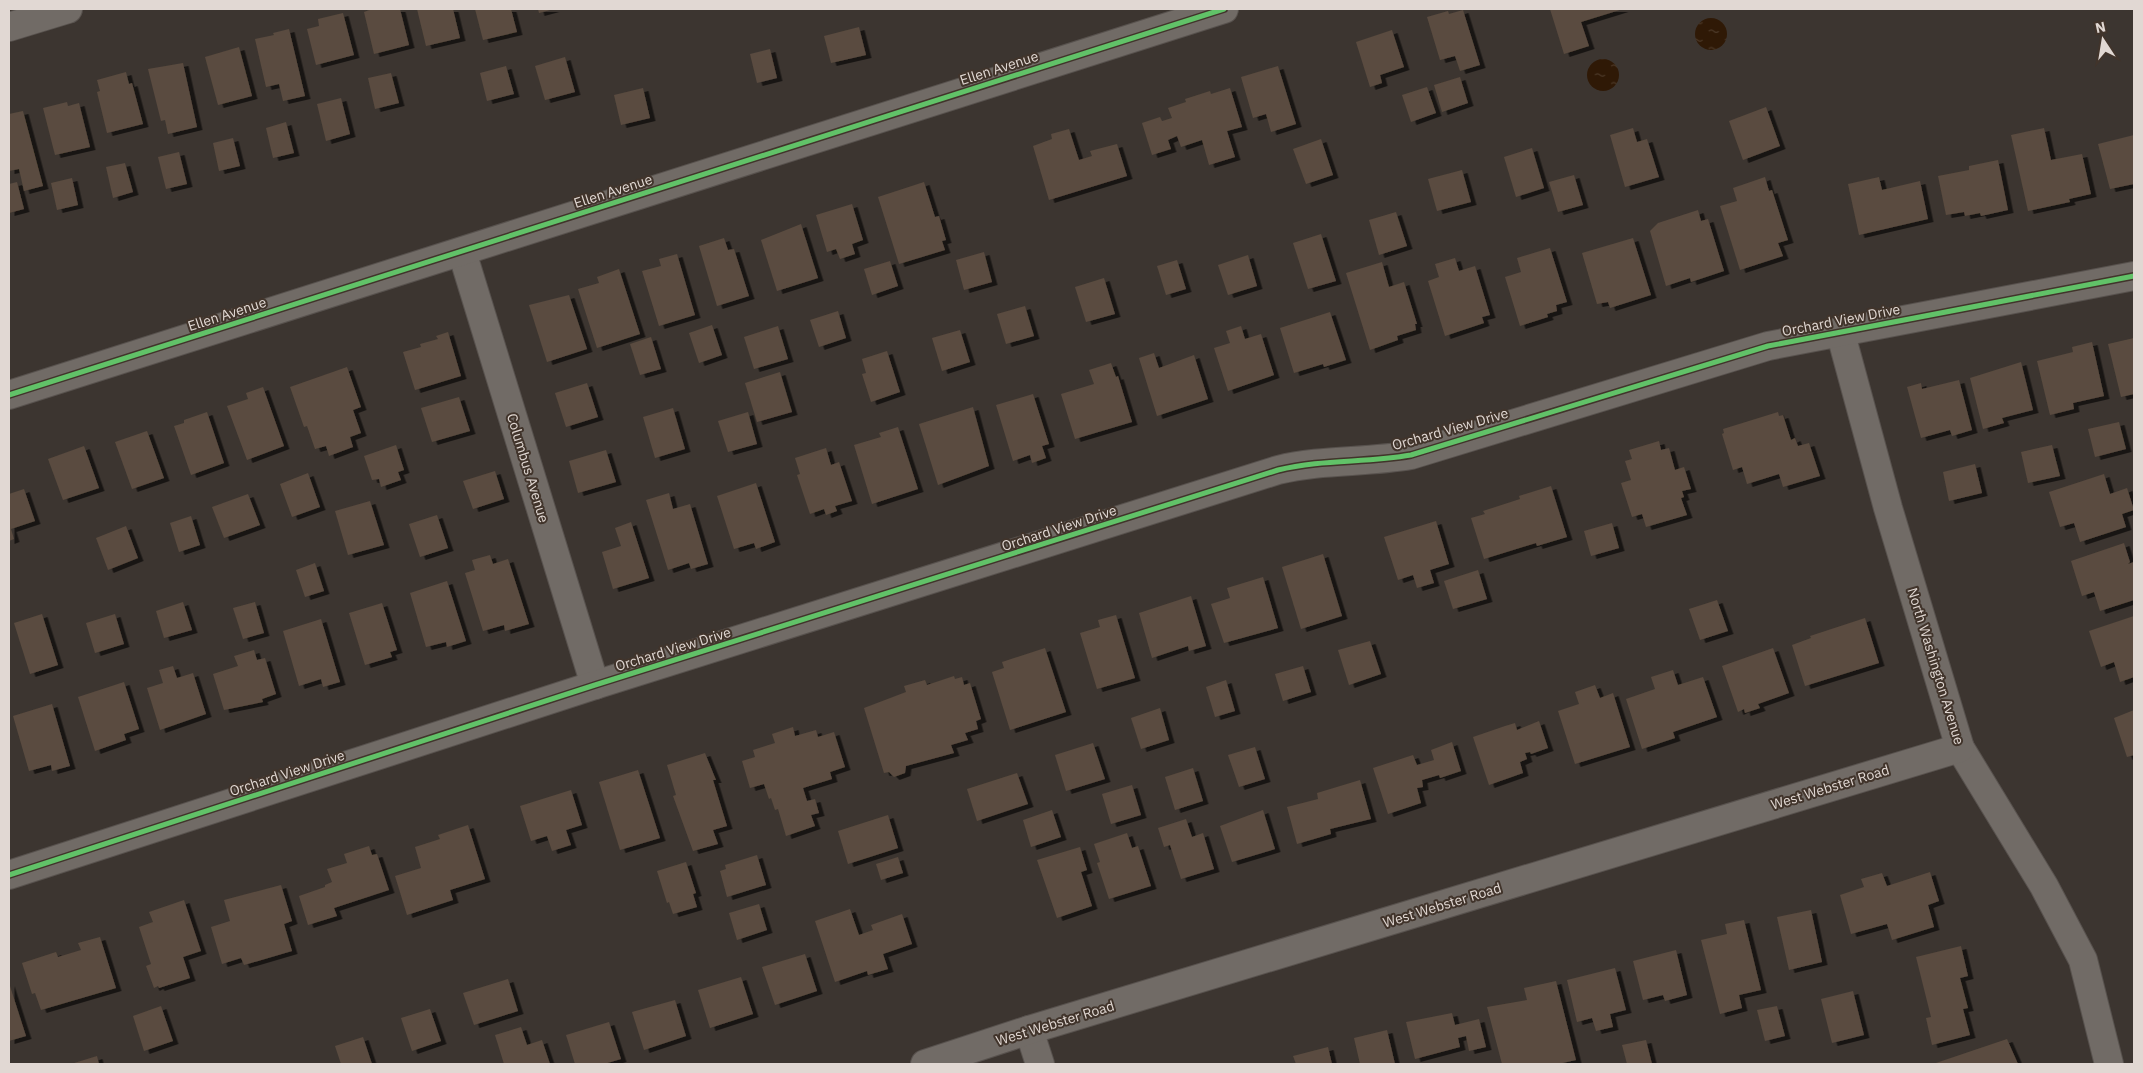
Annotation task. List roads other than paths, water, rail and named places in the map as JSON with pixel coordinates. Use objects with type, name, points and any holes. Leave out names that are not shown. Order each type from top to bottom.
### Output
[{"type":"street","points":[[9,27],[68,9]]},
{"type":"street","name":"Ellen Avenue","points":[[9,395],[1224,9]]},
{"type":"street","name":"Columbus Avenue","points":[[462,252],[595,685]]},
{"type":"street","name":"Orchard View Drive","points":[[9,875],[595,685],[1278,470],[1306,463],[1393,458],[1411,455],[1768,346],[2134,276]]},
{"type":"street","name":"North Washington Avenue","points":[[1840,331],[1888,508],[1960,748],[2044,886],[2083,960],[2109,1064]]},
{"type":"street","name":"West Webster Road","points":[[925,1064],[1029,1030],[1960,748]]},
{"type":"street","points":[[1029,1030],[1040,1064]]},
{"type":"water","points":[[1711,18],[1723,22],[1727,34],[1723,46],[1711,50],[1699,46],[1695,34],[1699,22]]},
{"type":"water","points":[[1603,59],[1609,60],[1614,64],[1618,69],[1618,81],[1614,86],[1609,90],[1603,91],[1597,90],[1592,86],[1588,81],[1587,75],[1588,69],[1592,64],[1597,60]]}]
